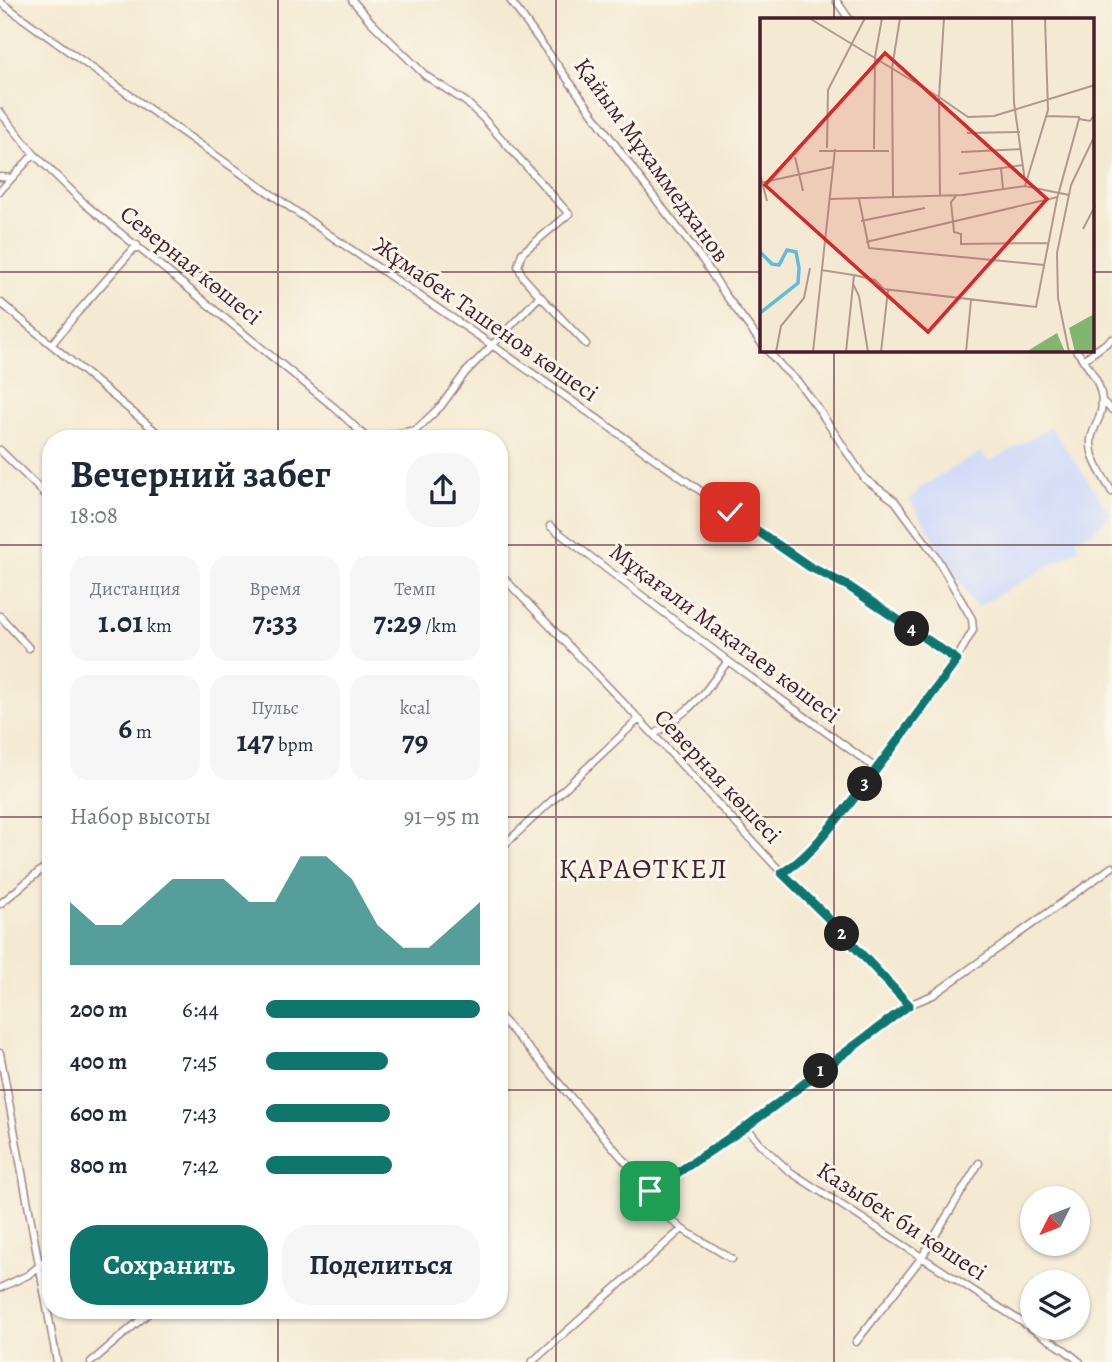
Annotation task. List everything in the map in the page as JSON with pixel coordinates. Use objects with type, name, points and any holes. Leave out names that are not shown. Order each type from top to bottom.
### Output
[{"type":"street","points":[[352,0],[426,76],[466,102],[482,117],[569,214],[522,253],[518,266],[523,277],[586,344]]},
{"type":"street","name":"Қайым Мұхаммедханов","points":[[510,0],[760,341]]},
{"type":"street","points":[[836,0],[848,18]]},
{"type":"street","name":"Жұмабек Ташенов көшесі","points":[[0,2],[167,122],[788,552],[810,567],[848,586],[957,660]]},
{"type":"street","name":"Северная көшесі","points":[[0,112],[34,154],[86,205],[335,408],[358,430]]},
{"type":"street","points":[[0,191],[34,154]]},
{"type":"street","points":[[0,177],[12,178]]},
{"type":"street","points":[[52,344],[137,245]]},
{"type":"street","points":[[416,430],[441,406],[465,373],[540,296]]},
{"type":"street","points":[[0,302],[154,430]]},
{"type":"street","points":[[1083,360],[1112,340]]},
{"type":"street","points":[[769,352],[798,382],[817,407],[865,479],[895,501],[935,555],[972,619],[973,630],[957,660],[877,769],[817,844],[796,865],[782,873]]},
{"type":"street","points":[[1077,352],[1098,383],[1103,402],[1101,414],[1090,438],[1095,462],[1112,492]]},
{"type":"street","points":[[1103,402],[1112,410]]},
{"type":"street","points":[[0,450],[42,491]]},
{"type":"street","name":"Мұқағали Мақатаев көшесі","points":[[550,526],[728,661],[877,769]]},
{"type":"street","name":"Северная көшесі","points":[[508,582],[909,1005]]},
{"type":"street","points":[[0,616],[29,648]]},
{"type":"street","points":[[654,736],[696,701],[728,661]]},
{"type":"street","points":[[508,842],[639,719]]},
{"type":"street","points":[[650,1191],[746,1127],[909,1005],[933,995],[1112,867]]},
{"type":"street","points":[[0,904],[42,869]]},
{"type":"street","points":[[508,1026],[650,1191],[656,1206],[682,1229],[732,1259]]},
{"type":"street","points":[[0,1054],[42,1276]]},
{"type":"street","name":"Казыбек би көшесі","points":[[746,1127],[789,1171],[1080,1362]]},
{"type":"street","points":[[856,1342],[922,1257],[979,1163]]},
{"type":"street","points":[[532,1362],[682,1229]]},
{"type":"street","points":[[0,1288],[28,1275],[40,1265]]},
{"type":"street","points":[[49,1319],[57,1362]]},
{"type":"street","points":[[92,1362],[142,1319]]},
{"type":"shaded area","points":[[1051,427],[1111,514],[1093,532],[1075,539],[1080,548],[976,608],[910,500],[922,486],[981,452],[989,462]]},
{"type":"district","name":"ҚАРАӨТКЕЛ","points":[[644,869]]},
{"type":"route","points":[[650,1191],[746,1127],[909,1005],[782,873],[796,865],[817,844],[877,769],[957,660],[848,586],[810,567],[730,512]]}]
